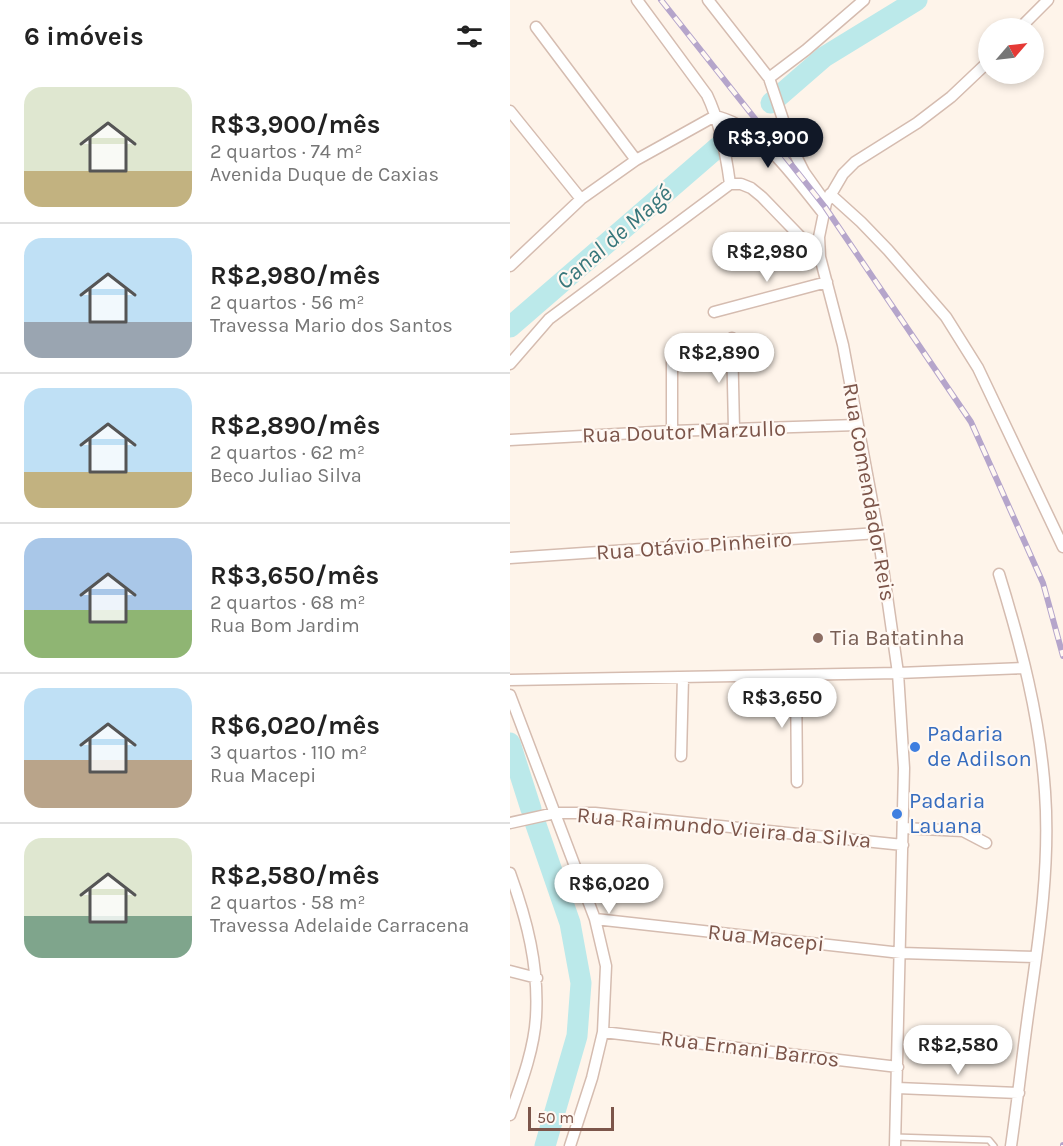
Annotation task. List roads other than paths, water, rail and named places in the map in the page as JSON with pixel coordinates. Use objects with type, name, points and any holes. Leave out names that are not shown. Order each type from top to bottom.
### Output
[{"type":"street","points":[[637,0],[707,95],[727,162],[730,184]]},
{"type":"street","points":[[708,0],[769,78],[787,134],[804,172],[826,203]]},
{"type":"street","points":[[769,78],[806,50],[864,0]]},
{"type":"street","points":[[1030,18],[1048,0]]},
{"type":"street","points":[[536,27],[636,160]]},
{"type":"street","name":"Rua Comendador Reis","points":[[895,1141],[904,768],[898,673],[878,533],[843,345],[820,257],[819,237],[826,203],[843,174],[855,162],[917,123],[951,97],[978,71]]},
{"type":"street","points":[[510,111],[581,199]]},
{"type":"street","points":[[510,266],[581,199],[636,160],[715,116],[726,118],[759,141],[826,203],[861,222],[946,317],[978,368],[1063,547]]},
{"type":"street","points":[[510,363],[549,319],[730,184],[741,184],[751,188],[820,257]]},
{"type":"street","points":[[714,312],[827,282]]},
{"type":"street","points":[[732,338],[734,429]]},
{"type":"street","points":[[672,348],[672,431]]},
{"type":"street","name":"Rua Doutor Marzullo","points":[[510,440],[672,431],[857,425]]},
{"type":"street","name":"Rua Otávio Pinheiro","points":[[510,558],[878,533]]},
{"type":"street","points":[[999,574],[1025,668],[1040,745],[1047,821],[1043,903],[1011,1146]]},
{"type":"street","points":[[510,680],[898,673],[1025,668]]},
{"type":"street","points":[[796,675],[797,782]]},
{"type":"street","points":[[681,756],[683,677]]},
{"type":"street","points":[[510,695],[596,919],[606,966],[603,1032],[592,1078],[570,1146]]},
{"type":"street","name":"Rua Raimundo Vieira da Silva","points":[[510,823],[555,813],[629,816],[903,845]]},
{"type":"street","points":[[903,828],[963,831],[986,843]]},
{"type":"street","points":[[510,873],[529,934],[537,978],[536,1019],[525,1074],[510,1115]]},
{"type":"street","name":"Rua Macepi","points":[[596,919],[900,952],[1036,957]]},
{"type":"street","points":[[510,971],[537,978]]},
{"type":"street","name":"Rua Ernani Barros","points":[[603,1032],[898,1066]]},
{"type":"street","points":[[897,1088],[1019,1093]]},
{"type":"lane","points":[[895,1141],[989,1140],[994,1146]]},
{"type":"waterway","name":"Canal de Magé","points":[[771,103],[824,57],[917,0]]},
{"type":"waterway","name":"Canal de Magé","points":[[510,327],[718,147]]},
{"type":"waterway","name":"Canal de Magé","points":[[510,743],[531,809]]},
{"type":"waterway","name":"Canal de Magé","points":[[535,822],[570,923],[581,983],[577,1036],[545,1146]]},
{"type":"railway","points":[[661,0],[825,207],[971,422],[1043,583],[1063,656]]},
{"type":"place","name":"Tia Batatinha","points":[[818,638]]},
{"type":"place","name":"Padaria de Adilson","points":[[915,747]]},
{"type":"place","name":"Padaria Lauana","points":[[897,814]]}]
